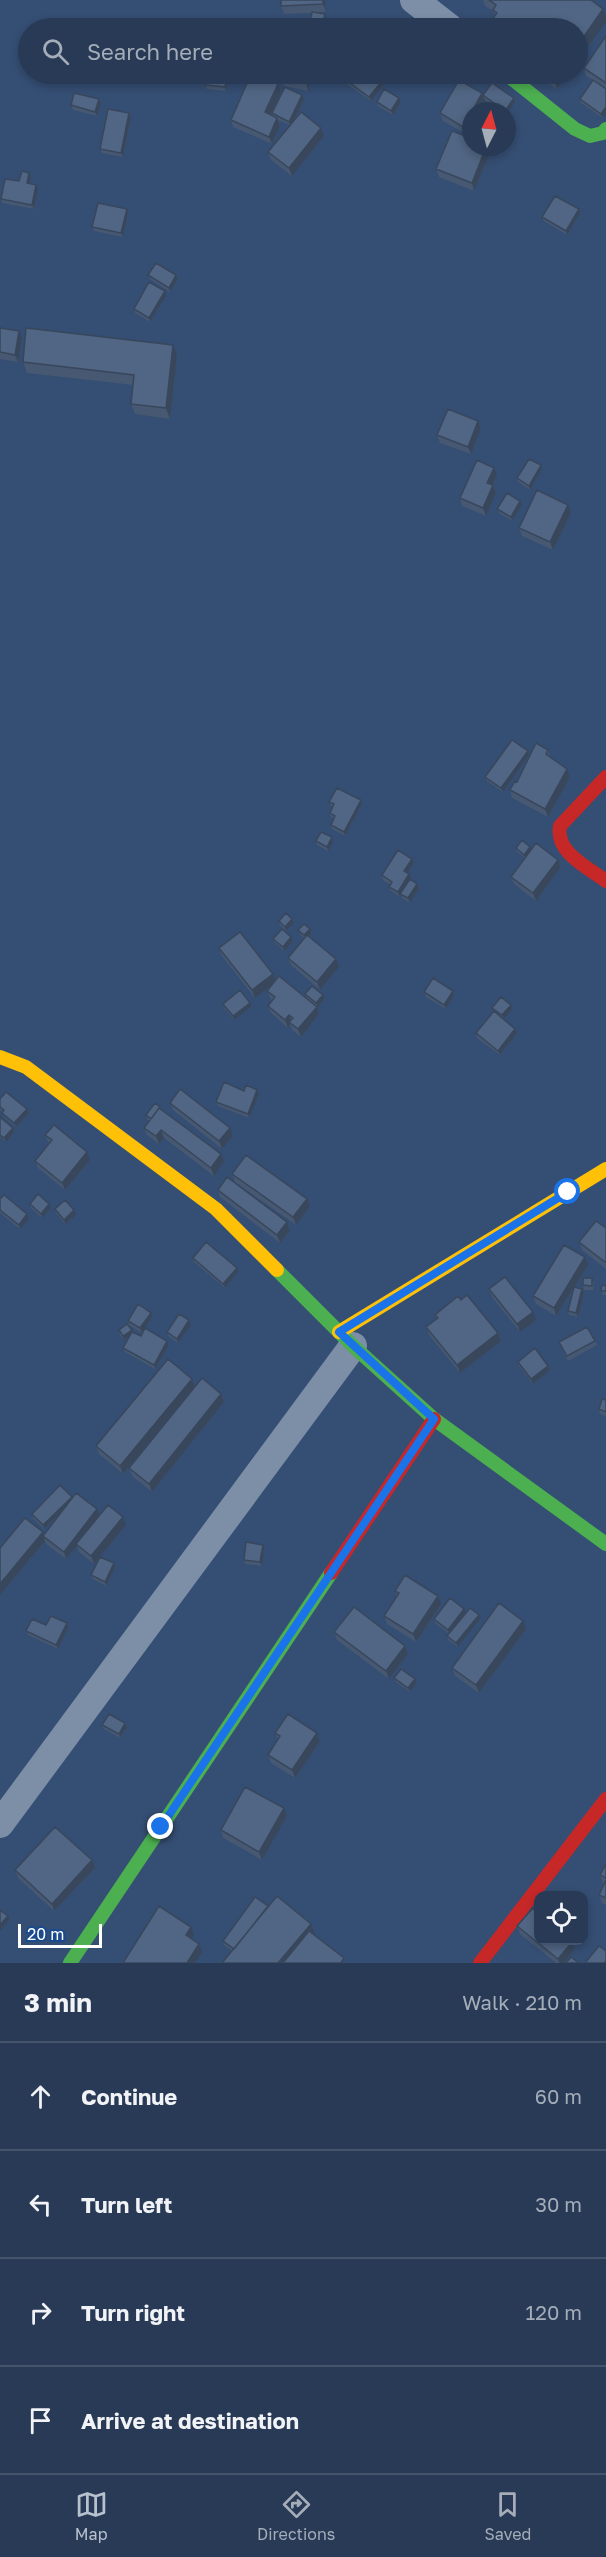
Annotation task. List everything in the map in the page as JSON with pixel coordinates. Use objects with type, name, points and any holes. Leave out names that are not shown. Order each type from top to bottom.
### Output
[{"type":"street","points":[[414,0],[437,18]]},
{"type":"street","points":[[519,84],[575,129],[590,136],[603,133],[606,129]]},
{"type":"street","points":[[606,777],[560,826],[558,837],[566,850],[606,881]]},
{"type":"street","points":[[0,1057],[26,1067],[216,1209],[346,1339],[434,1419],[606,1544]]},
{"type":"street","points":[[0,1824],[346,1339],[606,1169]]},
{"type":"street","points":[[70,1963],[434,1419]]},
{"type":"street","points":[[480,1963],[606,1799]]},
{"type":"building","points":[[281,0],[323,0],[323,4],[281,6]]},
{"type":"building","points":[[489,0],[591,0],[603,9],[588,31],[588,18],[493,18],[497,13],[493,10],[496,5]]},
{"type":"building","points":[[312,12],[325,14],[324,18],[311,18]]},
{"type":"building","points":[[606,36],[606,83],[588,71],[588,62]]},
{"type":"building","points":[[593,80],[606,89],[606,107],[601,114],[580,99]]},
{"type":"building","points":[[206,84],[225,84],[225,87]]},
{"type":"building","points":[[247,84],[278,84],[265,112],[277,118],[269,137],[231,120]]},
{"type":"building","points":[[351,84],[380,84],[369,97]]},
{"type":"building","points":[[457,84],[466,84],[482,93],[477,102],[462,102],[462,126],[440,113]]},
{"type":"building","points":[[491,84],[514,98],[511,102],[493,102],[483,95]]},
{"type":"building","points":[[285,87],[302,95],[289,122],[272,113]]},
{"type":"building","points":[[384,89],[399,98],[391,111],[377,102]]},
{"type":"building","points":[[74,93],[99,99],[95,112],[71,105]]},
{"type":"building","points":[[108,109],[129,113],[121,153],[100,149]]},
{"type":"building","points":[[301,112],[321,128],[289,168],[268,152]]},
{"type":"building","points":[[452,131],[462,135],[462,156],[482,156],[472,183],[436,169]]},
{"type":"building","points":[[22,171],[29,173],[27,183],[36,185],[32,205],[1,199],[5,179],[19,181]]},
{"type":"building","points":[[555,196],[579,209],[566,231],[542,217]]},
{"type":"building","points":[[98,203],[127,209],[121,233],[92,227]]},
{"type":"building","points":[[156,263],[176,275],[169,288],[148,275]]},
{"type":"building","points":[[149,282],[165,291],[149,318],[134,309]]},
{"type":"building","points":[[0,328],[19,331],[15,355],[0,352]]},
{"type":"building","points":[[26,328],[173,345],[166,408],[131,404],[134,375],[23,362]]},
{"type":"building","points":[[448,409],[478,421],[468,447],[437,435]]},
{"type":"building","points":[[529,459],[541,465],[529,486],[517,478]]},
{"type":"building","points":[[477,460],[494,468],[487,483],[493,485],[483,508],[460,498]]},
{"type":"building","points":[[537,490],[568,505],[550,542],[519,528]]},
{"type":"building","points":[[507,493],[520,501],[511,517],[497,509]]},
{"type":"building","points":[[512,740],[528,751],[501,788],[485,777]]},
{"type":"building","points":[[536,743],[548,750],[546,754],[567,769],[545,809],[510,790],[515,781],[517,782]]},
{"type":"building","points":[[337,788],[361,800],[344,832],[331,825],[335,816],[330,813],[334,804],[329,802]]},
{"type":"building","points":[[321,832],[332,837],[327,847],[316,841]]},
{"type":"building","points":[[522,840],[530,847],[524,855],[516,848]]},
{"type":"building","points":[[536,843],[558,860],[533,893],[511,877]]},
{"type":"building","points":[[398,850],[412,859],[404,871],[409,874],[398,892],[389,887],[392,882],[382,875]]},
{"type":"building","points":[[410,879],[417,884],[408,898],[400,894]]},
{"type":"building","points":[[286,913],[292,919],[285,927],[279,921]]},
{"type":"building","points":[[304,924],[310,929],[304,935],[298,930]]},
{"type":"building","points":[[282,929],[291,937],[283,947],[273,939]]},
{"type":"building","points":[[240,932],[273,974],[252,990],[219,948]]},
{"type":"building","points":[[307,935],[336,959],[317,982],[288,958]]},
{"type":"building","points":[[279,976],[317,1007],[298,1029],[289,1022],[293,1018],[289,1015],[285,1020],[268,1006],[275,997],[267,991]]},
{"type":"building","points":[[433,978],[453,991],[444,1005],[424,992]]},
{"type":"building","points":[[312,986],[323,995],[316,1003],[305,994]]},
{"type":"building","points":[[240,990],[250,1003],[233,1016],[223,1004]]},
{"type":"building","points":[[501,997],[511,1005],[502,1015],[492,1008]]},
{"type":"building","points":[[494,1011],[515,1029],[498,1051],[476,1033]]},
{"type":"building","points":[[224,1082],[244,1091],[246,1085],[257,1090],[248,1114],[216,1102]]},
{"type":"building","points":[[180,1089],[230,1128],[219,1141],[170,1103]]},
{"type":"building","points":[[6,1092],[27,1109],[14,1123],[2,1113],[4,1110],[0,1107],[0,1099]]},
{"type":"building","points":[[155,1103],[160,1107],[151,1119],[146,1115]]},
{"type":"building","points":[[159,1108],[221,1154],[211,1168],[161,1130],[156,1136],[144,1128]]},
{"type":"building","points":[[0,1117],[13,1128],[4,1138],[0,1135]]},
{"type":"building","points":[[54,1125],[87,1152],[62,1183],[35,1161],[52,1140],[45,1135]]},
{"type":"building","points":[[246,1155],[307,1199],[293,1217],[232,1174]]},
{"type":"building","points":[[227,1177],[287,1222],[277,1235],[218,1190]]},
{"type":"building","points":[[38,1194],[49,1204],[41,1214],[30,1204]]},
{"type":"building","points":[[4,1195],[27,1214],[19,1225],[0,1210],[0,1199]]},
{"type":"building","points":[[65,1200],[74,1210],[64,1220],[55,1209]]},
{"type":"building","points":[[596,1221],[606,1228],[605,1262],[579,1242]]},
{"type":"building","points":[[206,1242],[237,1268],[223,1284],[193,1258]]},
{"type":"building","points":[[564,1245],[585,1257],[554,1308],[533,1296]]},
{"type":"building","points":[[505,1277],[533,1312],[517,1324],[489,1289]]},
{"type":"building","points":[[583,1278],[592,1278],[592,1286],[583,1285]]},
{"type":"building","points":[[602,1285],[606,1286],[606,1291],[601,1291]]},
{"type":"building","points":[[574,1287],[582,1289],[576,1313],[568,1311]]},
{"type":"building","points":[[467,1295],[498,1333],[457,1365],[426,1327],[438,1318],[435,1315],[458,1296],[461,1300]]},
{"type":"building","points":[[138,1304],[151,1313],[140,1328],[128,1321]]},
{"type":"building","points":[[179,1314],[189,1320],[177,1339],[167,1332]]},
{"type":"building","points":[[127,1324],[132,1330],[123,1336],[119,1330]]},
{"type":"building","points":[[587,1327],[595,1341],[567,1356],[559,1342]]},
{"type":"building","points":[[145,1328],[167,1341],[154,1365],[123,1348],[132,1332],[141,1336]]},
{"type":"building","points":[[535,1348],[548,1366],[531,1379],[518,1362]]},
{"type":"building","points":[[168,1359],[192,1379],[120,1466],[96,1446]]},
{"type":"building","points":[[202,1378],[221,1394],[149,1484],[129,1468]]},
{"type":"building","points":[[602,1399],[606,1400],[606,1412],[599,1409]]},
{"type":"building","points":[[60,1485],[72,1497],[43,1525],[32,1514]]},
{"type":"building","points":[[76,1493],[97,1509],[64,1552],[43,1536]]},
{"type":"building","points":[[108,1505],[123,1517],[91,1556],[76,1544]]},
{"type":"building","points":[[25,1518],[43,1532],[0,1584],[0,1548]]},
{"type":"building","points":[[246,1542],[263,1545],[260,1562],[244,1560]]},
{"type":"building","points":[[100,1557],[114,1563],[105,1582],[91,1575]]},
{"type":"building","points":[[405,1575],[438,1596],[413,1634],[384,1616],[399,1593],[395,1591]]},
{"type":"building","points":[[450,1598],[464,1609],[448,1630],[434,1619]]},
{"type":"building","points":[[499,1603],[523,1621],[476,1685],[452,1668]]},
{"type":"building","points":[[354,1607],[405,1646],[386,1671],[334,1632]]},
{"type":"building","points":[[470,1608],[479,1615],[456,1643],[447,1636]]},
{"type":"building","points":[[51,1616],[67,1623],[56,1645],[26,1631],[32,1619],[46,1625]]},
{"type":"building","points":[[401,1669],[415,1679],[408,1688],[394,1678]]},
{"type":"building","points":[[109,1714],[125,1723],[119,1734],[102,1725]]},
{"type":"building","points":[[288,1714],[317,1733],[292,1770],[268,1755],[280,1736],[275,1733]]},
{"type":"building","points":[[245,1787],[284,1808],[259,1852],[221,1830]]},
{"type":"building","points":[[55,1827],[92,1860],[52,1904],[15,1870]]},
{"type":"building","points":[[606,1864],[606,1878],[600,1875]]},
{"type":"building","points":[[606,1880],[606,1898],[599,1895]]},
{"type":"building","points":[[277,1896],[311,1924],[278,1963],[222,1963]]},
{"type":"building","points":[[255,1897],[268,1906],[234,1949],[223,1941]]},
{"type":"building","points":[[159,1906],[191,1927],[186,1935],[199,1944],[187,1963],[123,1963]]},
{"type":"building","points":[[533,1908],[534,1940],[517,1926]]},
{"type":"building","points":[[0,1910],[8,1916],[0,1925]]},
{"type":"building","points":[[309,1931],[344,1958],[341,1963],[283,1963]]},
{"type":"building","points":[[541,1945],[570,1945],[558,1959]]},
{"type":"building","points":[[599,1946],[606,1951],[606,1961],[604,1963],[585,1963]]},
{"type":"building","points":[[571,1957],[579,1963],[566,1963]]},
{"type":"traffic: fast","points":[[519,84],[575,129],[590,136],[603,133],[606,129]]},
{"type":"traffic: fast","points":[[277,1270],[353,1346],[434,1419],[606,1544]]},
{"type":"traffic: fast","points":[[70,1963],[331,1573]]},
{"type":"traffic: slow","points":[[0,1057],[26,1067],[216,1209],[277,1270]]},
{"type":"traffic: slow","points":[[339,1332],[606,1169]]},
{"type":"traffic: jam","points":[[606,777],[560,826],[562,844],[567,851],[606,881]]},
{"type":"traffic: jam","points":[[331,1573],[434,1419]]},
{"type":"traffic: jam","points":[[480,1963],[606,1799]]},
{"type":"route","points":[[161,1827],[434,1419],[339,1332],[568,1192]]}]
